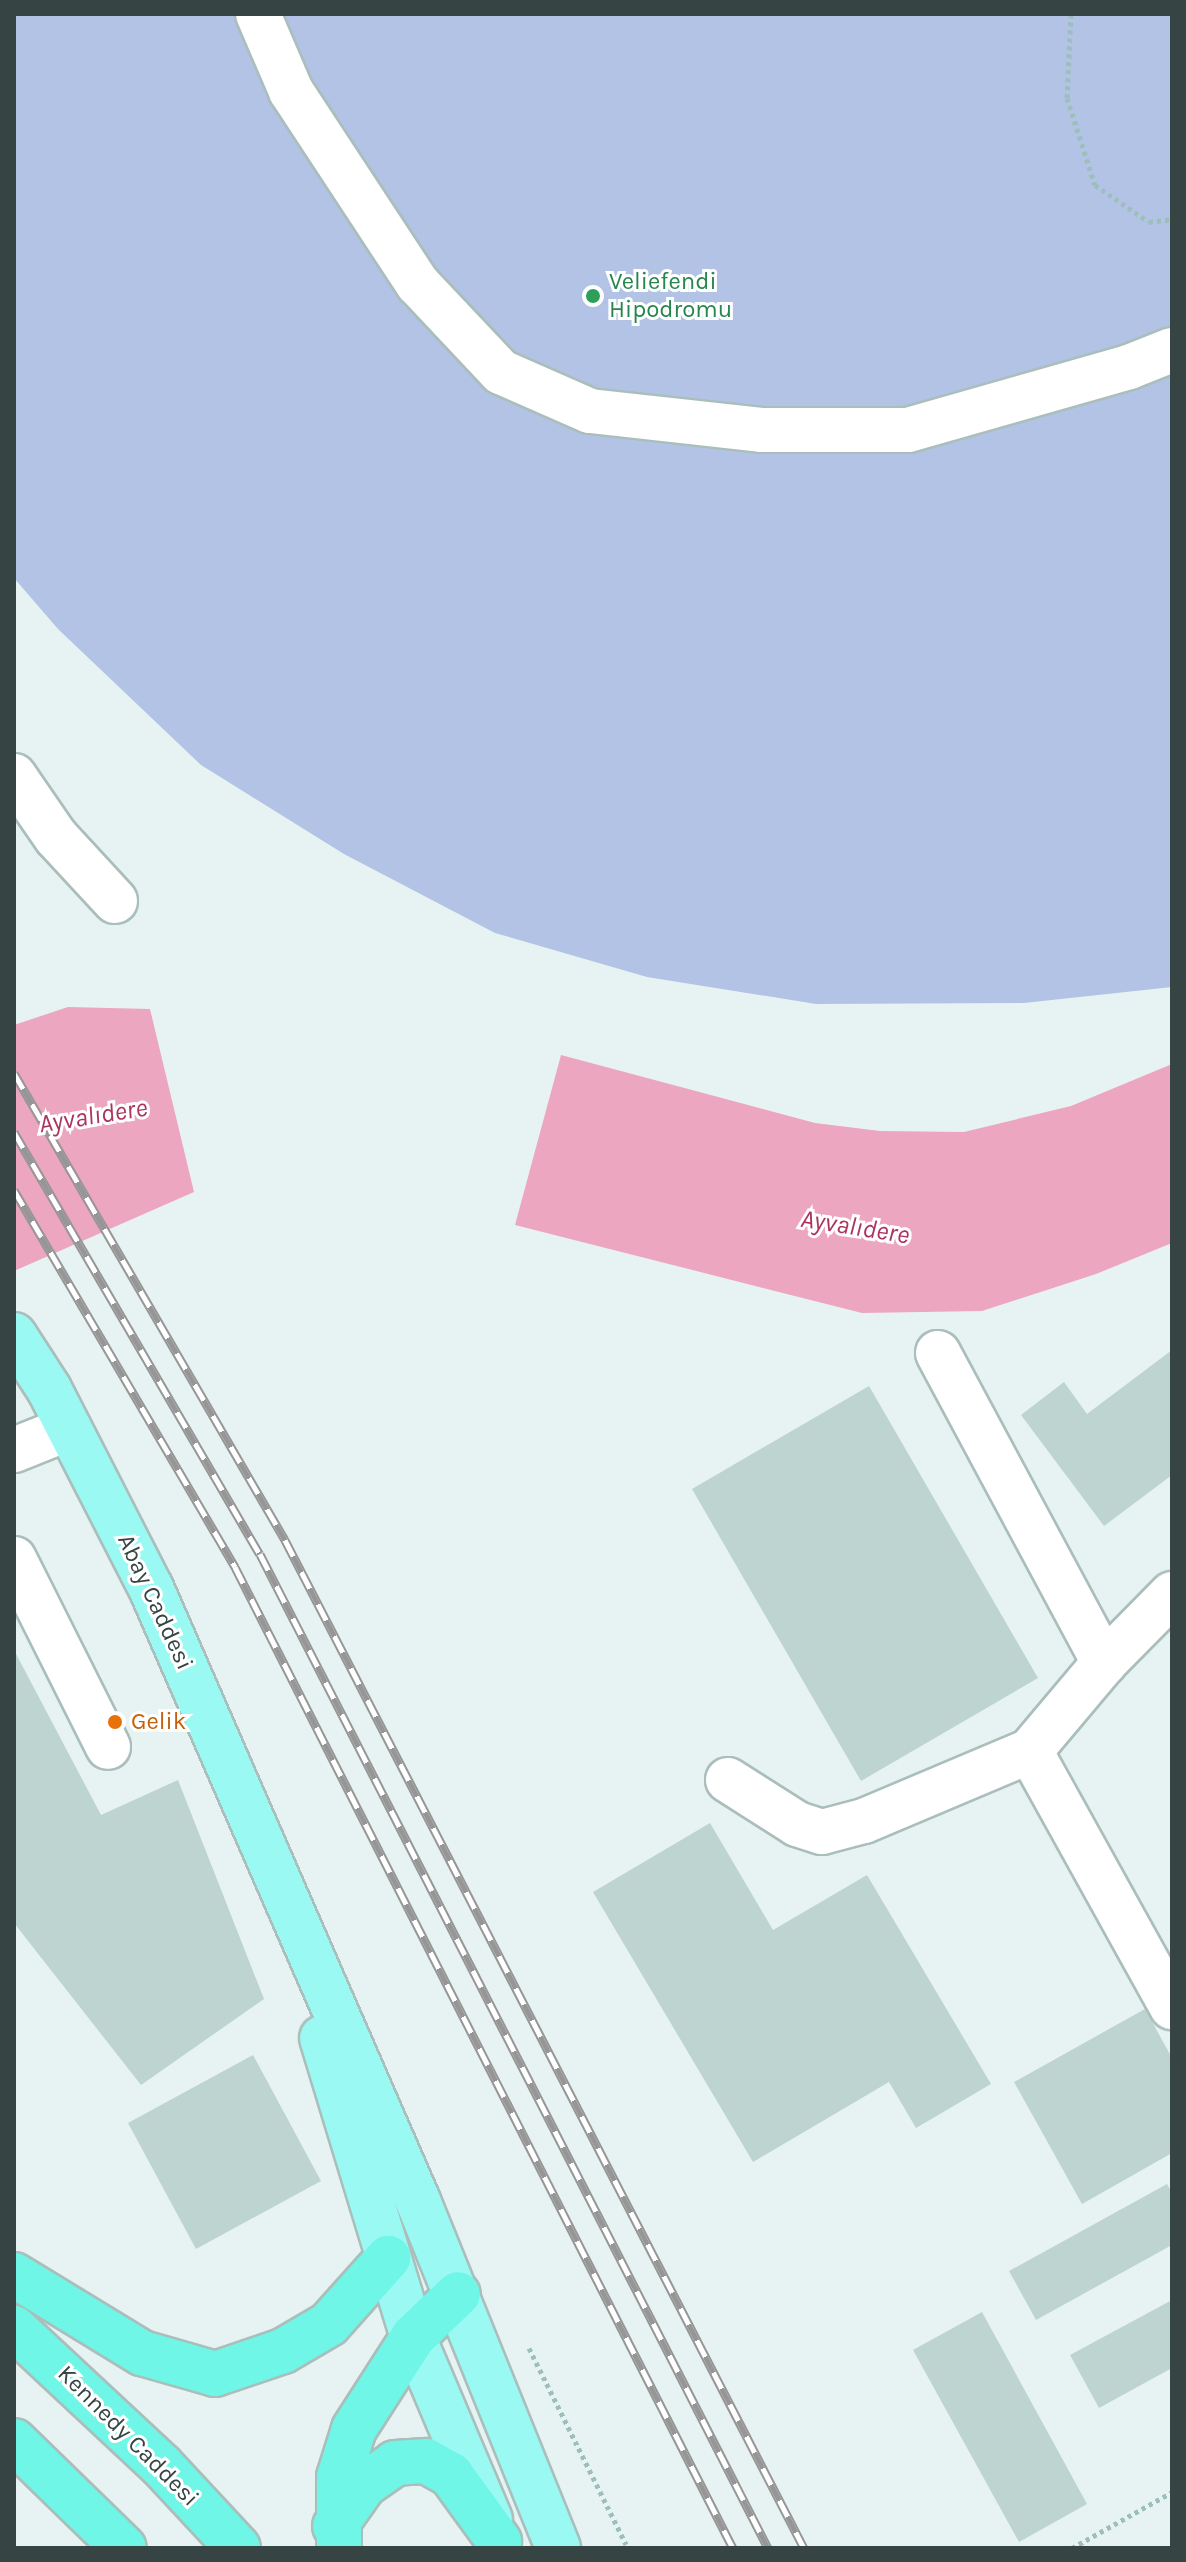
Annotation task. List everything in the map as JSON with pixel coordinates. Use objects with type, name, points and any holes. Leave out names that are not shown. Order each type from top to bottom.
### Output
[{"type":"highway","points":[[14,2275],[142,2353],[215,2374],[283,2351],[329,2324],[388,2258]]},
{"type":"highway","points":[[337,2537],[339,2477],[354,2429],[413,2337],[458,2294]]},
{"type":"highway","name":"Kennedy Caddesi","points":[[14,2328],[161,2465],[238,2548]]},
{"type":"highway","points":[[14,2441],[124,2548]]},
{"type":"highway","points":[[337,2537],[364,2485],[395,2463],[426,2461],[451,2475],[500,2545]]},
{"type":"main road","name":"Abay Caddesi","points":[[14,1335],[69,1428],[151,1588],[278,1878]]},
{"type":"main road","points":[[278,1878],[458,2294],[558,2548]]},
{"type":"main road","points":[[278,1878],[413,2337],[500,2545]]},
{"type":"main road","points":[[388,2258],[431,2233]]},
{"type":"street","points":[[258,14],[291,91],[418,284],[501,372],[590,411],[761,430],[908,430],[1129,367],[1172,350]]},
{"type":"street","points":[[14,776],[56,837],[115,901]]},
{"type":"street","points":[[938,1353],[1104,1663]]},
{"type":"street","points":[[14,1450],[69,1428]]},
{"type":"street","points":[[14,1559],[108,1747]]},
{"type":"street","points":[[728,1780],[797,1824],[822,1832],[864,1821],[1030,1751],[1104,1663],[1172,1594]]},
{"type":"street","points":[[1030,1751],[1172,2007]]},
{"type":"path","points":[[1071,14],[1067,98],[1095,185],[1149,222],[1172,219]]},
{"type":"path","points":[[521,2333],[625,2547]]},
{"type":"path","points":[[1072,2548],[1172,2492]]},
{"type":"shaded area","name":"Veliefendi Hipodromu","points":[[14,14],[1172,14],[1172,987],[1024,1003],[816,1004],[647,977],[495,933],[344,854],[201,765],[58,629],[14,578]]},
{"type":"water","name":"Ayvalıdere","points":[[68,1007],[150,1009],[194,1192],[14,1271],[14,1025]]},
{"type":"water","name":"Ayvalıdere","points":[[561,1055],[815,1123],[880,1131],[964,1132],[1071,1106],[1172,1064],[1172,1243],[1096,1274],[982,1311],[862,1313],[515,1225]]},
{"type":"building","points":[[1172,1350],[1172,1475],[1104,1526],[1021,1415],[1064,1382],[1087,1414]]},
{"type":"building","points":[[869,1386],[1038,1678],[861,1781],[692,1489]]},
{"type":"building","points":[[14,1650],[101,1815],[178,1780],[264,1999],[141,2085],[14,1923]]},
{"type":"building","points":[[710,1823],[773,1930],[867,1875],[991,2084],[916,2128],[889,2082],[753,2162],[593,1892]]},
{"type":"building","points":[[1145,2009],[1172,2058],[1172,2153],[1082,2204],[1014,2082]]},
{"type":"building","points":[[253,2055],[321,2181],[196,2249],[128,2123]]},
{"type":"building","points":[[1167,2184],[1172,2193],[1172,2245],[1036,2320],[1009,2271]]},
{"type":"building","points":[[1172,2300],[1172,2368],[1099,2408],[1070,2355]]},
{"type":"building","points":[[982,2312],[1087,2504],[1019,2542],[913,2350]]},
{"type":"railway","points":[[14,1073],[285,1540],[804,2548]]},
{"type":"railway","points":[[14,1132],[260,1554],[768,2548]]},
{"type":"railway","points":[[14,1190],[235,1567],[733,2548]]},
{"type":"place","name":"Veliefendi Hipodromu","points":[[593,296]]},
{"type":"place","name":"Gelik","points":[[115,1722]]}]
